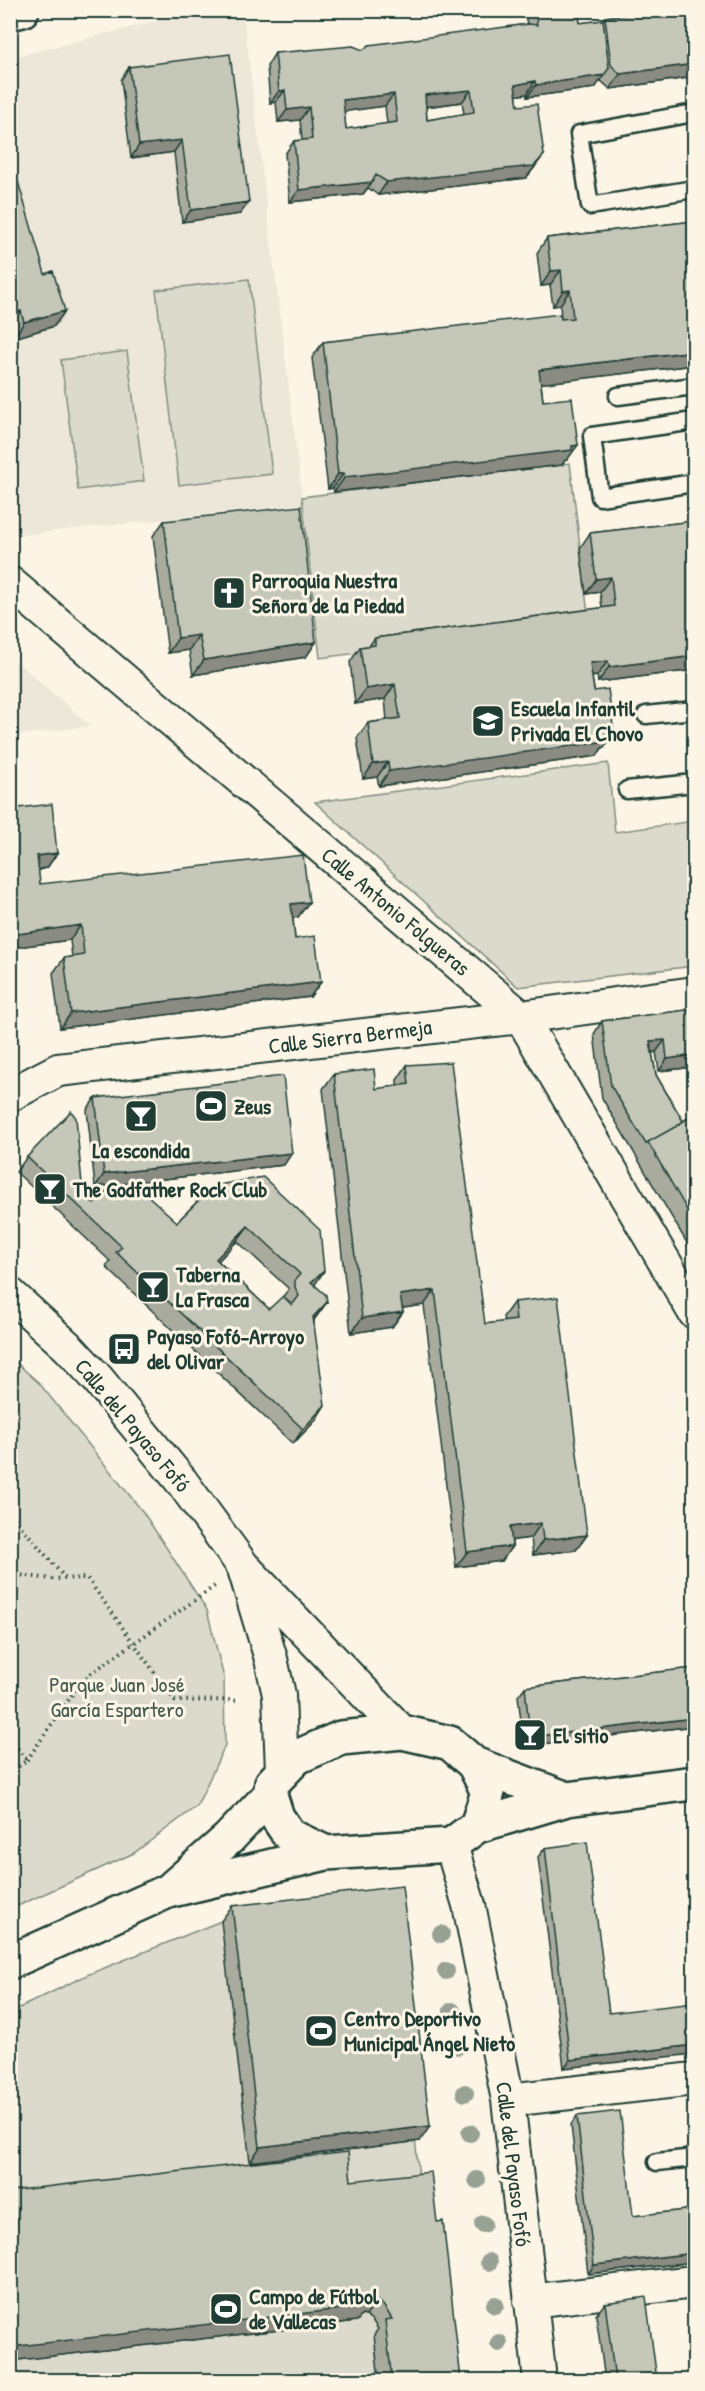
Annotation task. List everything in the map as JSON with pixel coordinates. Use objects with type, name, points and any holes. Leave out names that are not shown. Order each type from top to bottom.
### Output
[{"type":"street","points":[[10,13],[22,10]]},
{"type":"street","name":"Calle Antonio Folgueras","points":[[10,583],[521,1017],[694,1312]]},
{"type":"street","name":"Calle Sierra Bermeja","points":[[10,1095],[58,1070],[521,1017],[694,993]]},
{"type":"street","name":"Calle del Payaso Fofó","points":[[10,1294],[69,1348],[97,1378],[182,1482],[243,1566],[402,1732]]},
{"type":"street","name":"Calle del Payaso Fofó","points":[[243,1566],[271,1659],[279,1695],[276,1783]]},
{"type":"street","points":[[168,1891],[228,1839],[297,1757],[341,1738],[402,1732],[450,1743],[474,1764],[567,1799]]},
{"type":"street","points":[[474,1764],[488,1792],[477,1826]]},
{"type":"street","points":[[276,1783],[277,1817],[290,1836],[327,1853]]},
{"type":"street","points":[[10,1962],[168,1891],[327,1853],[451,1845],[477,1826],[567,1799],[694,1783]]},
{"type":"street","name":"Calle del Payaso Fofó","points":[[451,1845],[470,1905],[508,2100],[540,2380]]},
{"type":"street","points":[[508,2100],[694,2079]]},
{"type":"street","points":[[530,2301],[694,2282]]},
{"type":"lane","points":[[694,113],[579,134],[590,206],[694,189]]},
{"type":"lane","points":[[618,396],[694,386]]},
{"type":"lane","points":[[694,422],[592,436],[600,497],[694,483]]},
{"type":"lane","points":[[646,715],[694,710]]},
{"type":"lane","points":[[627,790],[694,783]]},
{"type":"lane","points":[[657,2162],[694,2158]]},
{"type":"path","points":[[10,1513],[66,1579]]},
{"type":"path","points":[[10,1773],[27,1760],[83,1679],[243,1566]]},
{"type":"path","points":[[10,1574],[66,1579],[87,1578],[175,1701],[237,1700]]},
{"type":"path","points":[[10,1739],[27,1760]]},
{"type":"shaded area","points":[[195,11],[243,11],[303,504],[11,536],[11,58]]},
{"type":"shaded area","points":[[11,657],[91,726],[11,736]]},
{"type":"green space","points":[[249,279],[272,474],[179,485],[156,290]]},
{"type":"green space","points":[[127,351],[144,481],[78,490],[61,360]]},
{"type":"green space","points":[[570,463],[589,623],[320,658],[302,497]]},
{"type":"green space","points":[[608,763],[615,832],[694,821],[694,966],[518,987],[315,802]]},
{"type":"green space","name":"Parque Juan José García Espartero","points":[[11,1358],[39,1383],[143,1512],[207,1610],[224,1678],[225,1745],[197,1806],[134,1853],[11,1909]]},
{"type":"green space","points":[[391,1901],[420,2187],[449,2380],[11,2380],[11,2012],[87,1975],[221,1921]]},
{"type":"building","points":[[535,10],[578,10],[580,23],[603,20],[609,68],[604,75],[536,85],[535,81],[515,85],[518,106],[537,104],[544,155],[534,166],[387,182],[376,175],[372,182],[299,190],[294,141],[312,139],[309,107],[287,110],[285,90],[279,91],[275,53],[353,46],[363,50],[369,45],[528,24],[537,25]],"holes":[[[471,90],[474,112],[427,120],[425,95]],[[394,94],[397,122],[346,129],[343,100]]]},
{"type":"building","points":[[632,10],[694,10],[694,64],[620,74],[611,65],[605,17],[632,14]]},
{"type":"building","points":[[230,54],[249,202],[191,210],[182,140],[139,145],[129,67]]},
{"type":"building","points":[[10,154],[45,274],[53,271],[65,311],[24,322],[21,311],[10,314]]},
{"type":"building","points":[[694,221],[694,351],[539,370],[543,401],[572,398],[578,445],[572,446],[572,450],[345,477],[344,473],[338,474],[323,342],[560,314],[561,319],[573,318],[570,290],[563,291],[561,270],[551,271],[547,238]]},
{"type":"building","name":"Parroquia Nuestra Señora de la Piedad","points":[[301,506],[316,642],[204,660],[199,635],[178,638],[164,521]]},
{"type":"building","points":[[694,521],[694,656],[609,667],[608,661],[590,663],[594,691],[608,689],[614,733],[606,734],[607,741],[389,771],[388,762],[373,764],[368,723],[400,718],[395,684],[366,689],[360,647],[375,645],[375,638],[614,606],[611,577],[596,579],[590,533]]},
{"type":"building","points":[[52,804],[57,853],[37,856],[40,884],[303,855],[309,902],[291,904],[295,939],[315,936],[321,982],[71,1013],[64,958],[84,955],[81,925],[10,935],[10,809]]},
{"type":"building","points":[[694,1009],[694,1055],[667,1059],[665,1040],[650,1041],[656,1075],[683,1121],[646,1144],[611,1086],[602,1021]]},
{"type":"building","points":[[451,1062],[485,1324],[516,1320],[514,1302],[558,1297],[587,1535],[543,1540],[541,1523],[510,1527],[512,1546],[467,1552],[435,1290],[400,1295],[403,1312],[362,1318],[334,1074],[374,1069],[376,1089],[409,1084],[407,1065]]},
{"type":"building","points":[[283,1076],[292,1153],[104,1174],[95,1098]]},
{"type":"building","points":[[71,1111],[76,1118],[83,1195],[94,1204],[110,1187],[135,1184],[177,1222],[213,1186],[263,1177],[320,1230],[324,1271],[311,1282],[326,1295],[327,1302],[313,1317],[325,1405],[303,1429],[116,1252],[122,1247],[27,1157]],"holes":[[[248,1226],[300,1274],[295,1280],[299,1296],[292,1305],[283,1296],[269,1309],[216,1259]]]},
{"type":"building","points":[[694,1114],[694,1222],[648,1142]]},
{"type":"building","points":[[694,1668],[694,1718],[530,1737],[525,1687]]},
{"type":"building","points":[[587,1842],[609,2013],[694,2003],[694,2045],[570,2060],[545,1848]]},
{"type":"building","name":"Centro Deportivo Municipal Ángel Nieto","points":[[402,1886],[430,2126],[260,2147],[232,1906]]},
{"type":"building","points":[[620,2111],[633,2216],[694,2209],[694,2253],[594,2265],[577,2116]]},
{"type":"building","name":"Campo de Fútbol de Vallecas","points":[[348,2152],[351,2181],[431,2172],[437,2222],[443,2221],[461,2380],[392,2380],[385,2320],[392,2319],[383,2305],[377,2301],[368,2300],[368,2306],[10,2347],[10,2191]]},
{"type":"building","points":[[646,2297],[657,2380],[615,2380],[605,2303]]},
{"type":"place","name":"Parroquia Nuestra Señora de la Piedad","points":[[229,593]]},
{"type":"place","name":"Escuela Infantil Privada El Chovo","points":[[488,721]]},
{"type":"place","name":"Zeus","points":[[211,1106]]},
{"type":"place","name":"La escondida","points":[[141,1116]]},
{"type":"place","name":"The Godfather Rock Club","points":[[50,1189]]},
{"type":"place","name":"Taberna La Frasca","points":[[153,1287]]},
{"type":"place","name":"Payaso Fofó-Arroyo del Olivar","points":[[124,1349]]},
{"type":"place","name":"El sitio","points":[[530,1735]]},
{"type":"place","name":"Centro Deportivo Municipal Ángel Nieto","points":[[321,2031]]},
{"type":"place","name":"Campo de Fútbol de Vallecas","points":[[226,2309]]}]
